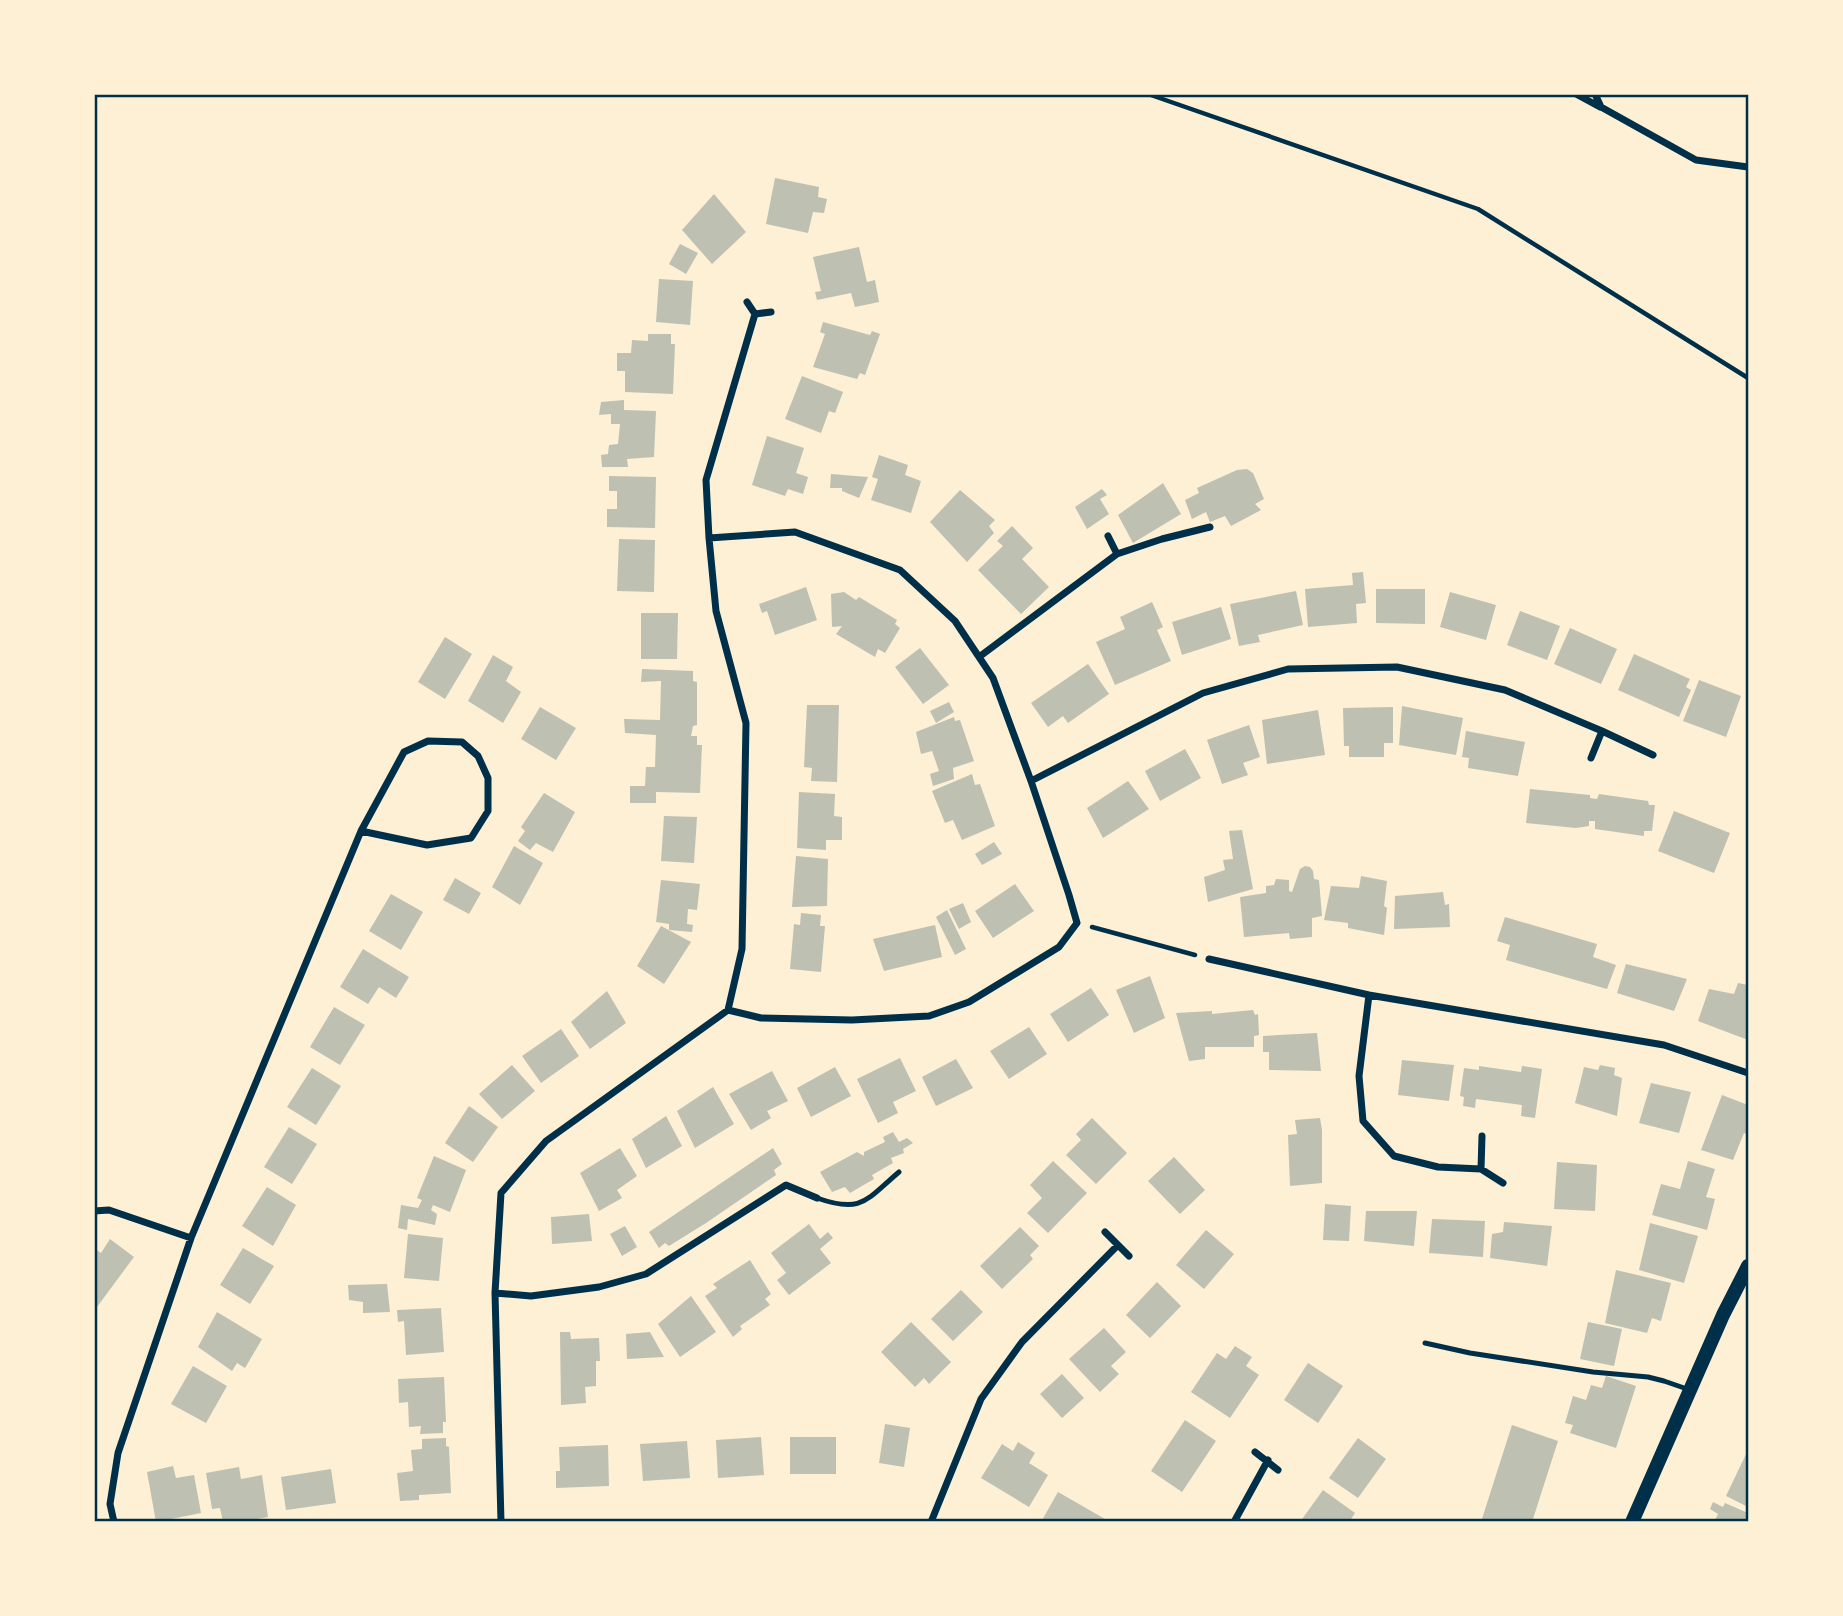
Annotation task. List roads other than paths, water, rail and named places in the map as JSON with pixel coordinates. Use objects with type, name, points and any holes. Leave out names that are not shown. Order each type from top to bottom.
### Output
[{"type":"main road","points":[[1632,1521],[1723,1315],[1748,1266]]},
{"type":"street","points":[[1576,94],[1696,160],[1748,167]]},
{"type":"street","points":[[1595,94],[1601,107]]},
{"type":"street","points":[[747,302],[755,314]]},
{"type":"street","points":[[755,314],[771,312]]},
{"type":"street","points":[[500,1521],[495,1293],[501,1193],[547,1141],[728,1010],[742,949],[747,723],[716,611],[706,480],[755,314]]},
{"type":"street","points":[[979,657],[1117,554],[1210,527]]},
{"type":"street","points":[[709,538],[795,532],[901,570],[955,621],[993,678],[1031,781],[1077,923],[1059,947],[969,1002],[929,1016],[852,1020],[761,1018],[728,1010]]},
{"type":"street","points":[[1108,536],[1117,554]]},
{"type":"street","points":[[1031,781],[1203,694],[1288,669],[1397,667],[1505,690],[1653,755]]},
{"type":"street","points":[[1591,758],[1602,731]]},
{"type":"street","points":[[114,1521],[110,1504],[118,1453],[191,1238],[361,831],[404,752],[428,741],[462,742],[478,756],[488,778],[488,811],[471,838],[427,845],[361,831]]},
{"type":"street","points":[[1209,959],[1369,995],[1664,1045],[1748,1073]]},
{"type":"street","points":[[1369,995],[1359,1076],[1363,1121],[1394,1156],[1438,1167],[1481,1169],[1503,1183]]},
{"type":"street","points":[[1481,1169],[1482,1136]]},
{"type":"street","points":[[495,1293],[531,1296],[599,1287],[646,1274],[786,1185],[817,1198]]},
{"type":"street","points":[[94,1212],[109,1210],[191,1238]]},
{"type":"street","points":[[1105,1231],[1129,1256]]},
{"type":"street","points":[[931,1521],[981,1399],[1023,1342],[1118,1245]]},
{"type":"street","points":[[1255,1452],[1279,1470]]},
{"type":"street","points":[[1234,1521],[1268,1460]]},
{"type":"lane","points":[[817,1198],[845,1206],[856,1205],[899,1172]]},
{"type":"lane","points":[[1425,1343],[1525,1362],[1605,1374],[1648,1377],[1690,1390]]}]
